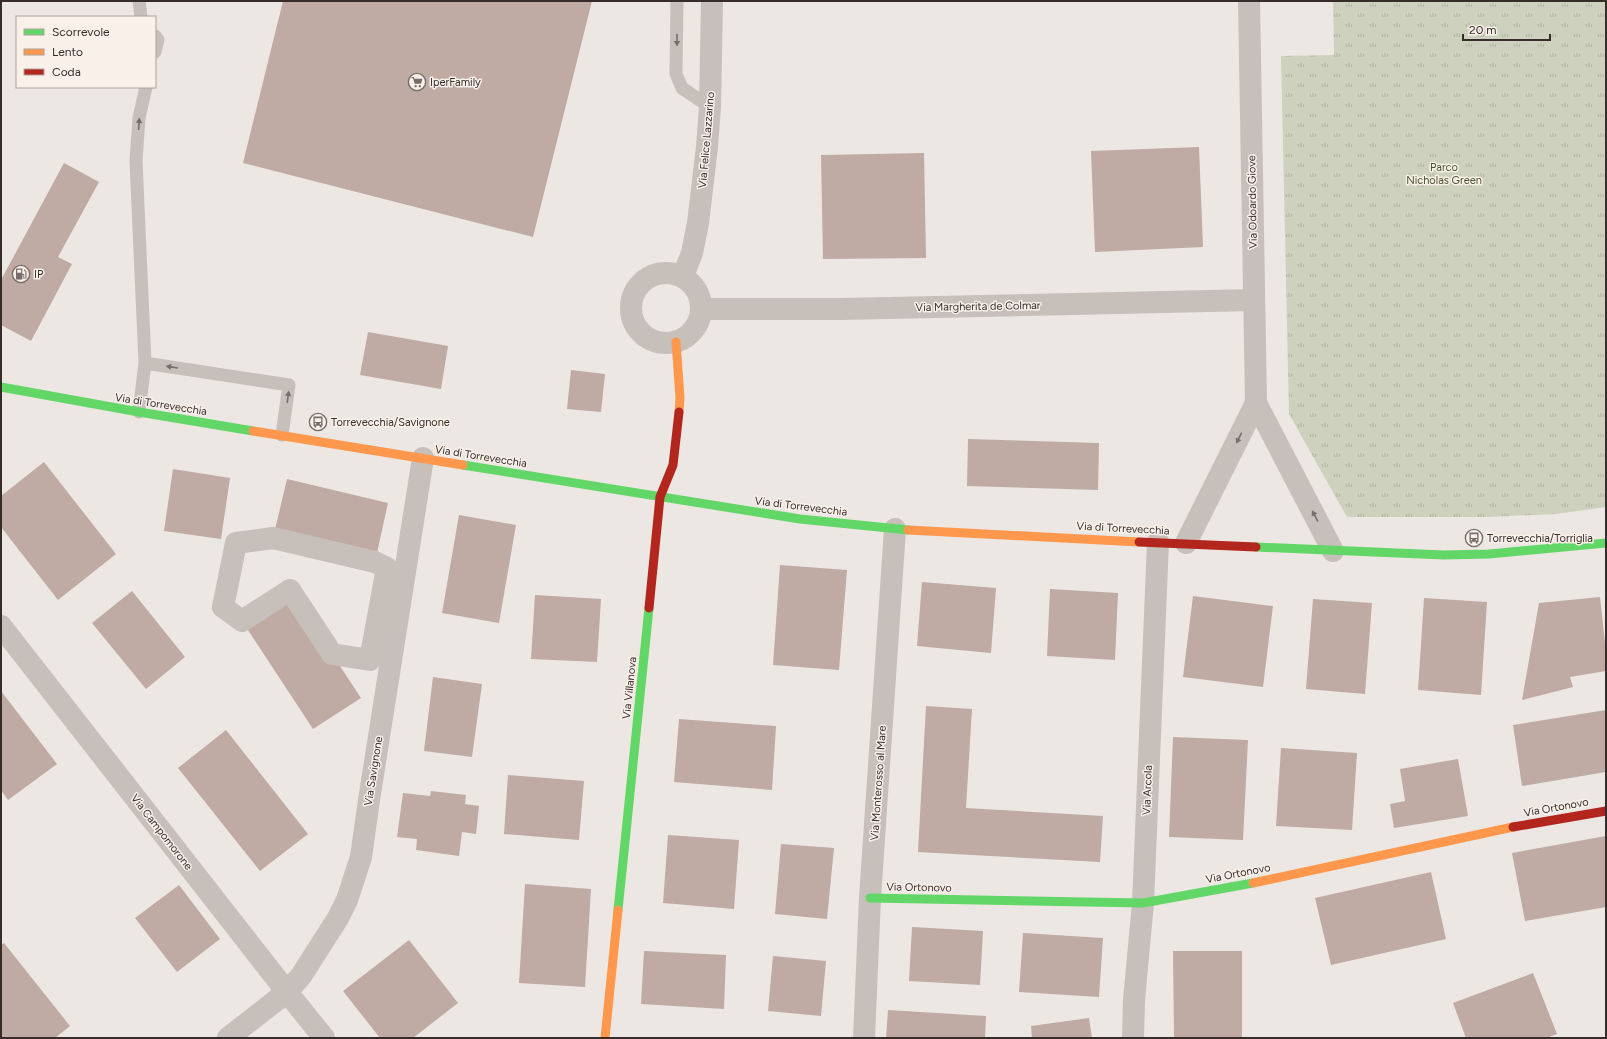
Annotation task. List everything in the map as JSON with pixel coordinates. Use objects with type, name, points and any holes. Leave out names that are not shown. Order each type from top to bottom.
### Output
[{"type":"main road","name":"Via Villanova","points":[[605,1038],[660,497],[673,465],[680,398],[676,342]]},
{"type":"main road","name":"Via di Torrevecchia","points":[[1,387],[139,412],[800,519],[895,528],[1334,551],[1489,554],[1606,543]]},
{"type":"main road","name":"Via Ortonovo","points":[[870,898],[1143,903],[1256,882],[1530,824],[1606,811]]},
{"type":"street","name":"Via Felice Lazzarino","points":[[683,276],[692,253],[698,223],[710,107],[712,1]]},
{"type":"street","name":"Via Odoardo Giove","points":[[1249,1],[1256,403],[1334,551]]},
{"type":"street","points":[[662,272],[683,276],[691,282],[697,290],[701,300],[702,309],[700,320],[695,330],[676,342],[664,343],[652,340],[642,334],[634,324],[631,312],[632,300],[639,285],[652,275],[662,272]]},
{"type":"street","name":"Via Margherita de Colmar","points":[[702,309],[841,309],[1254,300]]},
{"type":"street","name":"Via Odoardo Giove","points":[[1186,543],[1256,403]]},
{"type":"street","name":"Via Savignone","points":[[228,1038],[287,992],[301,976],[338,918],[347,900],[361,857],[423,458]]},
{"type":"street","name":"Via Monterosso al Mare","points":[[864,1038],[870,898],[895,528]]},
{"type":"street","points":[[272,538],[374,562],[387,568],[370,660],[332,654],[290,590],[242,621],[223,607],[236,542],[272,538]]},
{"type":"street","name":"Via Arcola","points":[[1133,1038],[1134,1000],[1143,903],[1158,542]]},
{"type":"street","name":"Via Campomorone","points":[[1,626],[324,1038]]},
{"type":"lane","points":[[139,1],[141,16]]},
{"type":"lane","points":[[677,1],[676,74],[682,88],[710,107]]},
{"type":"lane","points":[[156,37],[158,40],[156,48]]},
{"type":"lane","points":[[139,412],[145,363],[136,161],[139,118],[146,88]]},
{"type":"lane","points":[[145,363],[289,385],[282,435]]},
{"type":"green space","name":"Parco Nicholas Green","points":[[1333,1],[1606,1],[1606,507],[1556,514],[1488,517],[1347,517],[1289,414],[1281,56],[1334,55]]},
{"type":"building","name":"IperFamily","points":[[283,1],[592,1],[533,237],[243,163]]},
{"type":"building","points":[[1199,147],[1203,247],[1095,252],[1091,151]]},
{"type":"building","points":[[924,153],[926,258],[823,259],[821,155]]},
{"type":"building","points":[[64,163],[99,182],[58,257],[72,264],[31,341],[1,325],[1,280]]},
{"type":"building","points":[[368,332],[448,346],[441,389],[360,375]]},
{"type":"building","points":[[571,370],[605,374],[601,412],[567,409]]},
{"type":"building","points":[[968,439],[1099,443],[1098,490],[967,486]]},
{"type":"building","points":[[44,462],[116,554],[58,600],[1,527],[1,496]]},
{"type":"building","points":[[173,469],[230,478],[221,539],[164,531]]},
{"type":"building","points":[[287,479],[388,503],[375,562],[273,538]]},
{"type":"building","points":[[459,515],[516,525],[499,623],[442,613]]},
{"type":"building","points":[[780,565],[847,570],[839,670],[773,665]]},
{"type":"building","points":[[922,582],[996,588],[991,653],[917,646]]},
{"type":"building","points":[[1050,589],[1118,593],[1115,660],[1047,656]]},
{"type":"building","points":[[290,590],[361,698],[313,729],[242,621]]},
{"type":"building","points":[[132,591],[185,657],[146,689],[92,623]]},
{"type":"building","points":[[535,595],[601,599],[597,662],[531,659]]},
{"type":"building","points":[[1193,596],[1273,606],[1263,687],[1183,677]]},
{"type":"building","points":[[1600,597],[1606,652],[1606,671],[1570,677],[1573,687],[1522,700],[1539,603]]},
{"type":"building","points":[[1424,598],[1487,602],[1481,695],[1418,690]]},
{"type":"building","points":[[1313,599],[1372,603],[1365,694],[1306,689]]},
{"type":"building","points":[[433,677],[482,684],[472,757],[424,751]]},
{"type":"building","points":[[1,691],[57,764],[8,800],[1,790]]},
{"type":"building","points":[[926,706],[972,709],[966,808],[1103,816],[1100,862],[918,852]]},
{"type":"building","points":[[1606,710],[1606,772],[1522,786],[1513,725]]},
{"type":"building","points":[[679,719],[776,726],[772,790],[674,782]]},
{"type":"building","points":[[226,730],[308,834],[260,871],[178,768]]},
{"type":"building","points":[[1173,737],[1248,740],[1243,840],[1169,837]]},
{"type":"building","points":[[1281,748],[1357,753],[1352,830],[1276,826]]},
{"type":"building","points":[[1458,759],[1468,816],[1394,828],[1390,804],[1405,801],[1400,769]]},
{"type":"building","points":[[508,775],[584,781],[579,840],[504,834]]},
{"type":"building","points":[[431,791],[466,795],[465,804],[479,806],[476,834],[462,832],[459,856],[416,850],[417,839],[397,837],[403,793],[430,796]]},
{"type":"building","points":[[668,835],[739,840],[734,909],[663,903]]},
{"type":"building","points":[[1606,836],[1606,907],[1525,921],[1512,853]]},
{"type":"building","points":[[781,844],[834,848],[827,919],[775,914]]},
{"type":"building","points":[[1431,872],[1446,939],[1331,965],[1315,898]]},
{"type":"building","points":[[525,884],[591,889],[585,987],[519,983]]},
{"type":"building","points":[[179,885],[220,939],[177,972],[135,918]]},
{"type":"building","points":[[912,927],[983,931],[980,985],[909,981]]},
{"type":"building","points":[[1023,933],[1103,938],[1099,997],[1019,992]]},
{"type":"building","points":[[409,940],[458,1003],[413,1038],[380,1038],[343,991]]},
{"type":"building","points":[[4,943],[70,1026],[55,1038],[1,1038],[1,945]]},
{"type":"building","points":[[644,951],[726,955],[724,1009],[641,1004]]},
{"type":"building","points":[[1173,951],[1242,951],[1242,1038],[1174,1038]]},
{"type":"building","points":[[773,956],[826,961],[821,1016],[768,1011]]},
{"type":"building","points":[[1533,973],[1557,1034],[1546,1038],[1466,1038],[1453,1003]]},
{"type":"building","points":[[888,1010],[986,1016],[985,1038],[886,1038]]},
{"type":"building","points":[[1089,1018],[1092,1038],[1032,1038],[1031,1026]]},
{"type":"traffic: fast","points":[[1,387],[253,431]]},
{"type":"traffic: fast","points":[[463,465],[800,519],[908,530]]},
{"type":"traffic: fast","points":[[1256,547],[1444,555],[1489,554],[1606,543]]},
{"type":"traffic: fast","points":[[618,910],[649,608]]},
{"type":"traffic: fast","points":[[870,898],[1143,903],[1253,883]]},
{"type":"traffic: slow","points":[[676,342],[680,398],[679,412]]},
{"type":"traffic: slow","points":[[253,431],[463,465]]},
{"type":"traffic: slow","points":[[908,530],[1139,542]]},
{"type":"traffic: slow","points":[[1253,883],[1513,827]]},
{"type":"traffic: slow","points":[[605,1038],[618,910]]},
{"type":"traffic: jam","points":[[649,608],[660,497],[673,465],[679,412]]},
{"type":"traffic: jam","points":[[1139,542],[1256,547]]},
{"type":"traffic: jam","points":[[1513,827],[1606,811]]},
{"type":"place","name":"IperFamily","points":[[417,82]]},
{"type":"place","name":"IP","points":[[21,274]]},
{"type":"place","name":"Torrevecchia/Savignone","points":[[318,422]]},
{"type":"place","name":"Torrevecchia/Torriglia","points":[[1474,538]]}]
